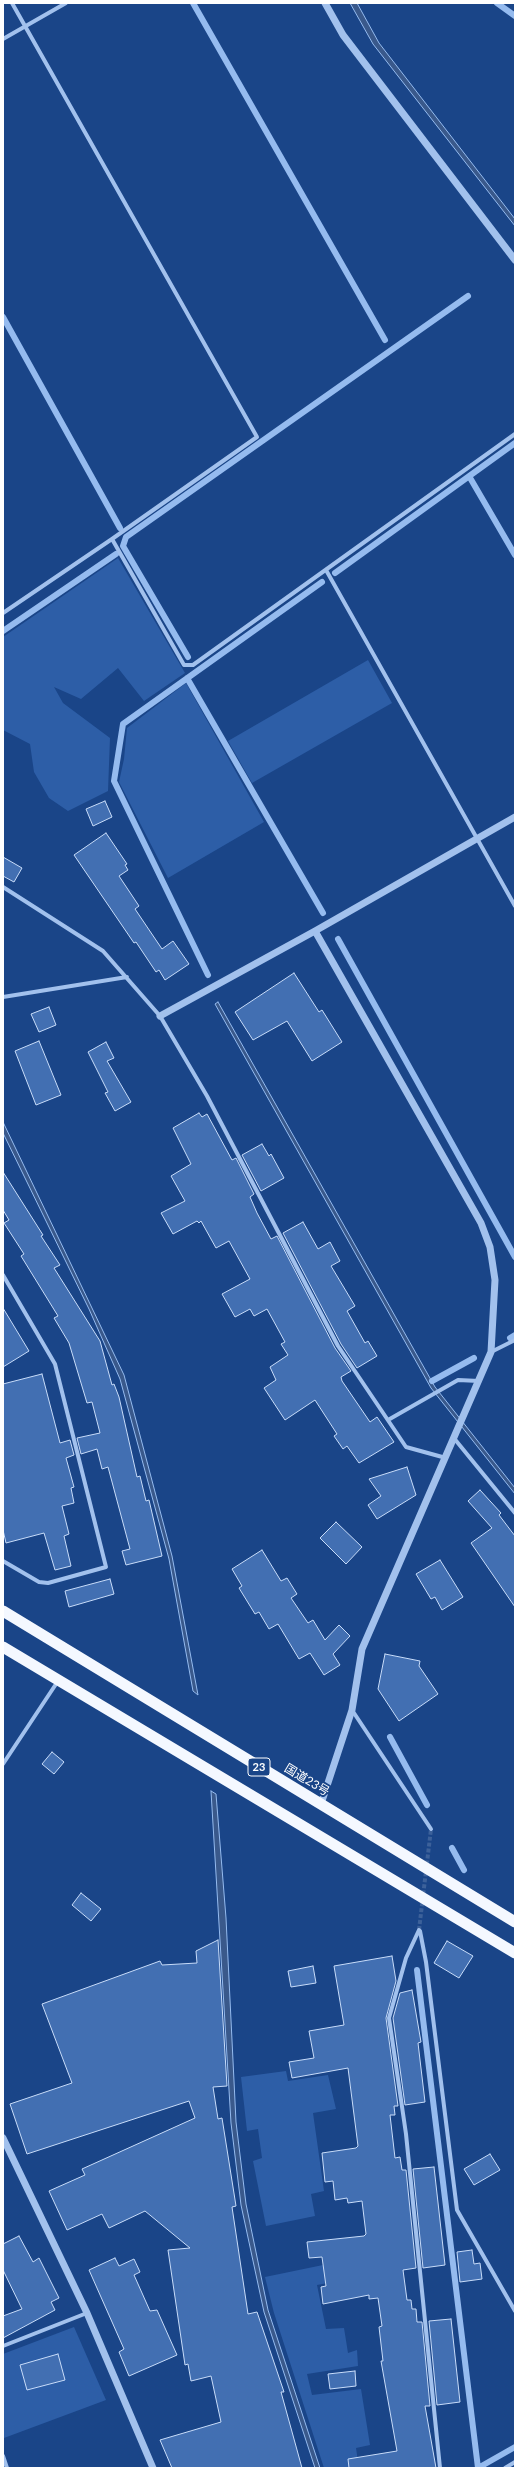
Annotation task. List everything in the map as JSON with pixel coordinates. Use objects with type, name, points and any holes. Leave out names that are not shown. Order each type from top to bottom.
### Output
[{"type":"highway","name":"国道23号","points":[[3,1611],[515,1922]]},
{"type":"highway","name":"23","points":[[3,1647],[515,1953]]},
{"type":"street","points":[[3,613],[112,539],[257,436],[12,3]]},
{"type":"street","points":[[3,39],[66,3]]},
{"type":"street","points":[[325,3],[343,35],[515,260]]},
{"type":"street","points":[[112,539],[184,665],[193,665],[515,434]]},
{"type":"street","points":[[326,570],[515,906]]},
{"type":"street","points":[[160,1016],[515,817]]},
{"type":"street","points":[[3,887],[102,951],[127,977],[160,1016],[208,1096],[338,1346],[406,1447],[447,1458]]},
{"type":"street","points":[[314,931],[481,1223],[490,1248],[495,1280],[491,1352],[453,1437],[447,1458],[362,1649],[352,1710],[321,1804]]},
{"type":"street","points":[[3,997],[127,977]]},
{"type":"street","points":[[3,1275],[55,1364],[106,1567],[48,1582],[39,1582],[3,1561]]},
{"type":"street","points":[[491,1352],[515,1340]]},
{"type":"street","points":[[388,1420],[458,1380],[479,1380]]},
{"type":"street","points":[[453,1437],[515,1513]]},
{"type":"street","points":[[3,1764],[58,1681]]},
{"type":"street","points":[[352,1710],[431,1829]]},
{"type":"street","points":[[440,2468],[406,2134],[389,2018],[406,1958],[420,1930],[426,1962],[457,2210],[515,2311]]},
{"type":"street","points":[[3,2138],[87,2313],[153,2468]]},
{"type":"street","points":[[3,2346],[87,2313]]},
{"type":"street","points":[[3,2456],[7,2468]]},
{"type":"street","points":[[505,2468],[515,2462]]},
{"type":"shaded area","points":[[350,3],[357,3],[379,43],[515,219],[515,226],[373,44]]},
{"type":"shaded area","points":[[118,558],[185,673],[144,701],[118,668],[81,699],[54,687],[63,703],[110,738],[108,791],[68,811],[49,798],[34,772],[30,744],[3,730],[3,637]]},
{"type":"shaded area","points":[[368,660],[392,703],[252,783],[228,741]]},
{"type":"shaded area","points":[[186,683],[264,822],[168,878],[119,782],[124,759],[127,728]]},
{"type":"shaded area","points":[[218,1002],[435,1387],[515,1488],[515,1494],[431,1388],[215,1004]]},
{"type":"shaded area","points":[[3,1122],[124,1375],[172,1556],[198,1695],[193,1691],[169,1559],[120,1379],[89,1309],[3,1133]]},
{"type":"shaded area","points":[[211,1791],[216,1794],[226,1918],[236,2122],[246,2204],[268,2310],[320,2468],[315,2468],[264,2312],[241,2205],[231,2123]]},
{"type":"shaded area","points":[[286,2071],[288,2081],[328,2075],[336,2109],[313,2113],[324,2191],[311,2194],[315,2216],[266,2226],[253,2161],[262,2158],[258,2129],[247,2131],[241,2077]]},
{"type":"shaded area","points":[[323,2265],[328,2283],[317,2285],[326,2329],[344,2328],[348,2353],[357,2350],[358,2366],[307,2374],[312,2395],[361,2389],[370,2445],[356,2448],[359,2468],[324,2468],[274,2313],[265,2277]]},
{"type":"shaded area","points":[[74,2327],[106,2400],[4,2438],[3,2354]]},
{"type":"building","points":[[105,801],[112,817],[93,826],[86,809]]},
{"type":"building","points":[[106,833],[127,864],[125,865],[128,870],[119,876],[139,906],[135,909],[162,949],[173,941],[189,964],[165,980],[159,970],[156,972],[136,942],[134,943],[74,855]]},
{"type":"building","points":[[3,857],[22,868],[14,882],[3,876]]},
{"type":"building","points":[[294,973],[319,1012],[322,1010],[342,1042],[312,1061],[287,1021],[253,1040],[235,1012]]},
{"type":"building","points":[[49,1007],[56,1025],[39,1032],[31,1014]]},
{"type":"building","points":[[39,1041],[61,1095],[36,1105],[15,1051]]},
{"type":"building","points":[[106,1042],[114,1058],[107,1061],[131,1102],[115,1111],[105,1093],[108,1092],[88,1052]]},
{"type":"building","points":[[199,1113],[202,1117],[207,1114],[232,1160],[236,1158],[254,1194],[250,1197],[271,1239],[277,1236],[335,1348],[351,1371],[341,1377],[342,1381],[370,1422],[377,1417],[394,1442],[359,1463],[347,1446],[343,1449],[334,1436],[337,1434],[315,1400],[285,1420],[264,1388],[276,1380],[270,1367],[288,1355],[281,1344],[285,1342],[267,1309],[254,1316],[250,1309],[235,1317],[222,1294],[250,1279],[229,1241],[216,1248],[201,1221],[199,1223],[197,1221],[173,1234],[161,1213],[185,1201],[171,1176],[191,1164],[173,1128]]},
{"type":"building","points":[[262,1144],[269,1156],[271,1154],[284,1178],[261,1191],[242,1155]]},
{"type":"building","points":[[3,1172],[60,1265],[54,1268],[100,1341],[112,1385],[114,1384],[119,1397],[137,1477],[140,1476],[146,1501],[149,1500],[162,1556],[126,1565],[122,1551],[130,1549],[108,1467],[102,1469],[97,1449],[81,1454],[77,1438],[100,1433],[92,1402],[87,1403],[69,1343],[54,1318],[58,1316],[21,1256],[24,1254],[4,1223],[9,1220],[3,1210]]},
{"type":"building","points":[[303,1222],[318,1249],[330,1242],[340,1261],[331,1266],[355,1306],[347,1311],[365,1343],[368,1341],[377,1356],[357,1368],[341,1344],[283,1233]]},
{"type":"building","points":[[3,1308],[29,1351],[3,1367]]},
{"type":"building","points":[[42,1374],[60,1443],[70,1440],[74,1455],[66,1458],[74,1487],[71,1488],[74,1503],[62,1506],[69,1534],[64,1536],[71,1566],[55,1570],[44,1533],[6,1543],[3,1530],[3,1384]]},
{"type":"building","points":[[407,1467],[416,1495],[377,1519],[368,1505],[381,1496],[369,1479]]},
{"type":"building","points":[[480,1490],[501,1513],[499,1515],[515,1536],[515,1607],[471,1543],[492,1528],[468,1501]]},
{"type":"building","points":[[336,1522],[362,1547],[346,1564],[320,1538]]},
{"type":"building","points":[[262,1550],[281,1581],[287,1578],[297,1594],[291,1598],[308,1623],[313,1620],[325,1640],[339,1625],[350,1636],[333,1654],[340,1665],[324,1675],[310,1653],[299,1659],[278,1624],[269,1629],[259,1612],[255,1614],[239,1588],[242,1586],[232,1569]]},
{"type":"building","points":[[440,1560],[463,1597],[442,1610],[435,1597],[431,1599],[416,1574]]},
{"type":"building","points":[[110,1579],[114,1594],[69,1607],[65,1591]]},
{"type":"building","points":[[385,1654],[420,1661],[419,1666],[438,1694],[399,1721],[378,1689]]},
{"type":"building","points":[[52,1752],[64,1762],[54,1774],[42,1764]]},
{"type":"building","points":[[81,1893],[101,1909],[91,1921],[72,1905]]},
{"type":"building","points":[[218,1940],[227,2086],[213,2087],[218,2119],[222,2118],[236,2206],[232,2207],[248,2314],[257,2312],[284,2392],[281,2392],[302,2468],[172,2468],[160,2440],[221,2422],[211,2376],[191,2381],[188,2364],[185,2365],[168,2250],[190,2248],[145,2211],[109,2228],[102,2214],[67,2230],[49,2191],[85,2175],[82,2169],[195,2118],[189,2101],[27,2154],[10,2104],[72,2083],[42,2004],[160,1961],[162,1965],[197,1963],[196,1951]]},
{"type":"building","points":[[447,1941],[473,1956],[459,1978],[434,1963]]},
{"type":"building","points":[[392,1956],[396,1981],[386,2018],[398,2106],[394,2106],[395,2115],[390,2115],[395,2158],[400,2157],[402,2170],[406,2170],[416,2268],[403,2270],[407,2300],[411,2300],[412,2309],[416,2309],[417,2322],[422,2322],[430,2406],[425,2406],[436,2468],[349,2468],[348,2459],[397,2451],[381,2361],[383,2361],[379,2327],[382,2326],[378,2298],[369,2299],[369,2295],[323,2304],[321,2287],[326,2286],[322,2257],[309,2258],[307,2242],[364,2236],[366,2234],[362,2201],[348,2203],[347,2198],[335,2200],[333,2181],[325,2182],[322,2153],[356,2148],[358,2146],[348,2068],[292,2078],[289,2062],[314,2058],[309,2031],[344,2025],[334,1966]]},
{"type":"building","points":[[313,1966],[316,1983],[291,1987],[288,1971]]},
{"type":"building","points":[[412,1990],[421,2042],[418,2043],[425,2102],[405,2105],[393,2018],[400,1993]]},
{"type":"building","points":[[490,2154],[500,2170],[474,2185],[464,2169]]},
{"type":"building","points":[[434,2167],[445,2265],[423,2268],[413,2169]]},
{"type":"building","points":[[19,2236],[33,2262],[39,2258],[59,2298],[51,2302],[55,2310],[3,2338],[3,2316],[22,2309],[3,2270],[3,2244]]},
{"type":"building","points":[[472,2250],[474,2264],[480,2263],[482,2279],[460,2282],[457,2252]]},
{"type":"building","points":[[115,2258],[119,2266],[134,2259],[140,2272],[134,2275],[150,2311],[157,2310],[177,2355],[129,2376],[119,2352],[124,2349],[89,2270]]},
{"type":"building","points":[[451,2319],[460,2402],[437,2405],[429,2321]]},
{"type":"building","points":[[58,2354],[65,2380],[27,2390],[20,2365]]},
{"type":"building","points":[[355,2371],[356,2386],[330,2389],[328,2374]]},
{"type":"waterway","points":[[193,3],[385,340]]},
{"type":"waterway","points":[[497,3],[515,16]]},
{"type":"waterway","points":[[188,657],[123,546],[126,537],[468,296]]},
{"type":"waterway","points":[[3,317],[120,528]]},
{"type":"waterway","points":[[335,573],[515,443]]},
{"type":"waterway","points":[[469,476],[515,555]]},
{"type":"waterway","points":[[3,631],[116,554]]},
{"type":"waterway","points":[[208,975],[114,781],[123,724],[322,582]]},
{"type":"waterway","points":[[187,678],[323,913]]},
{"type":"waterway","points":[[338,939],[515,1257]]},
{"type":"waterway","points":[[510,1338],[515,1335]]},
{"type":"waterway","points":[[432,1381],[474,1358]]},
{"type":"waterway","points":[[390,1737],[427,1805]]},
{"type":"waterway","points":[[452,1848],[464,1870]]},
{"type":"waterway","points":[[417,1970],[478,2468]]},
{"type":"waterway","points":[[478,2468],[515,2447]]},
{"type":"tunnel","points":[[419,1930],[431,1829]]}]
